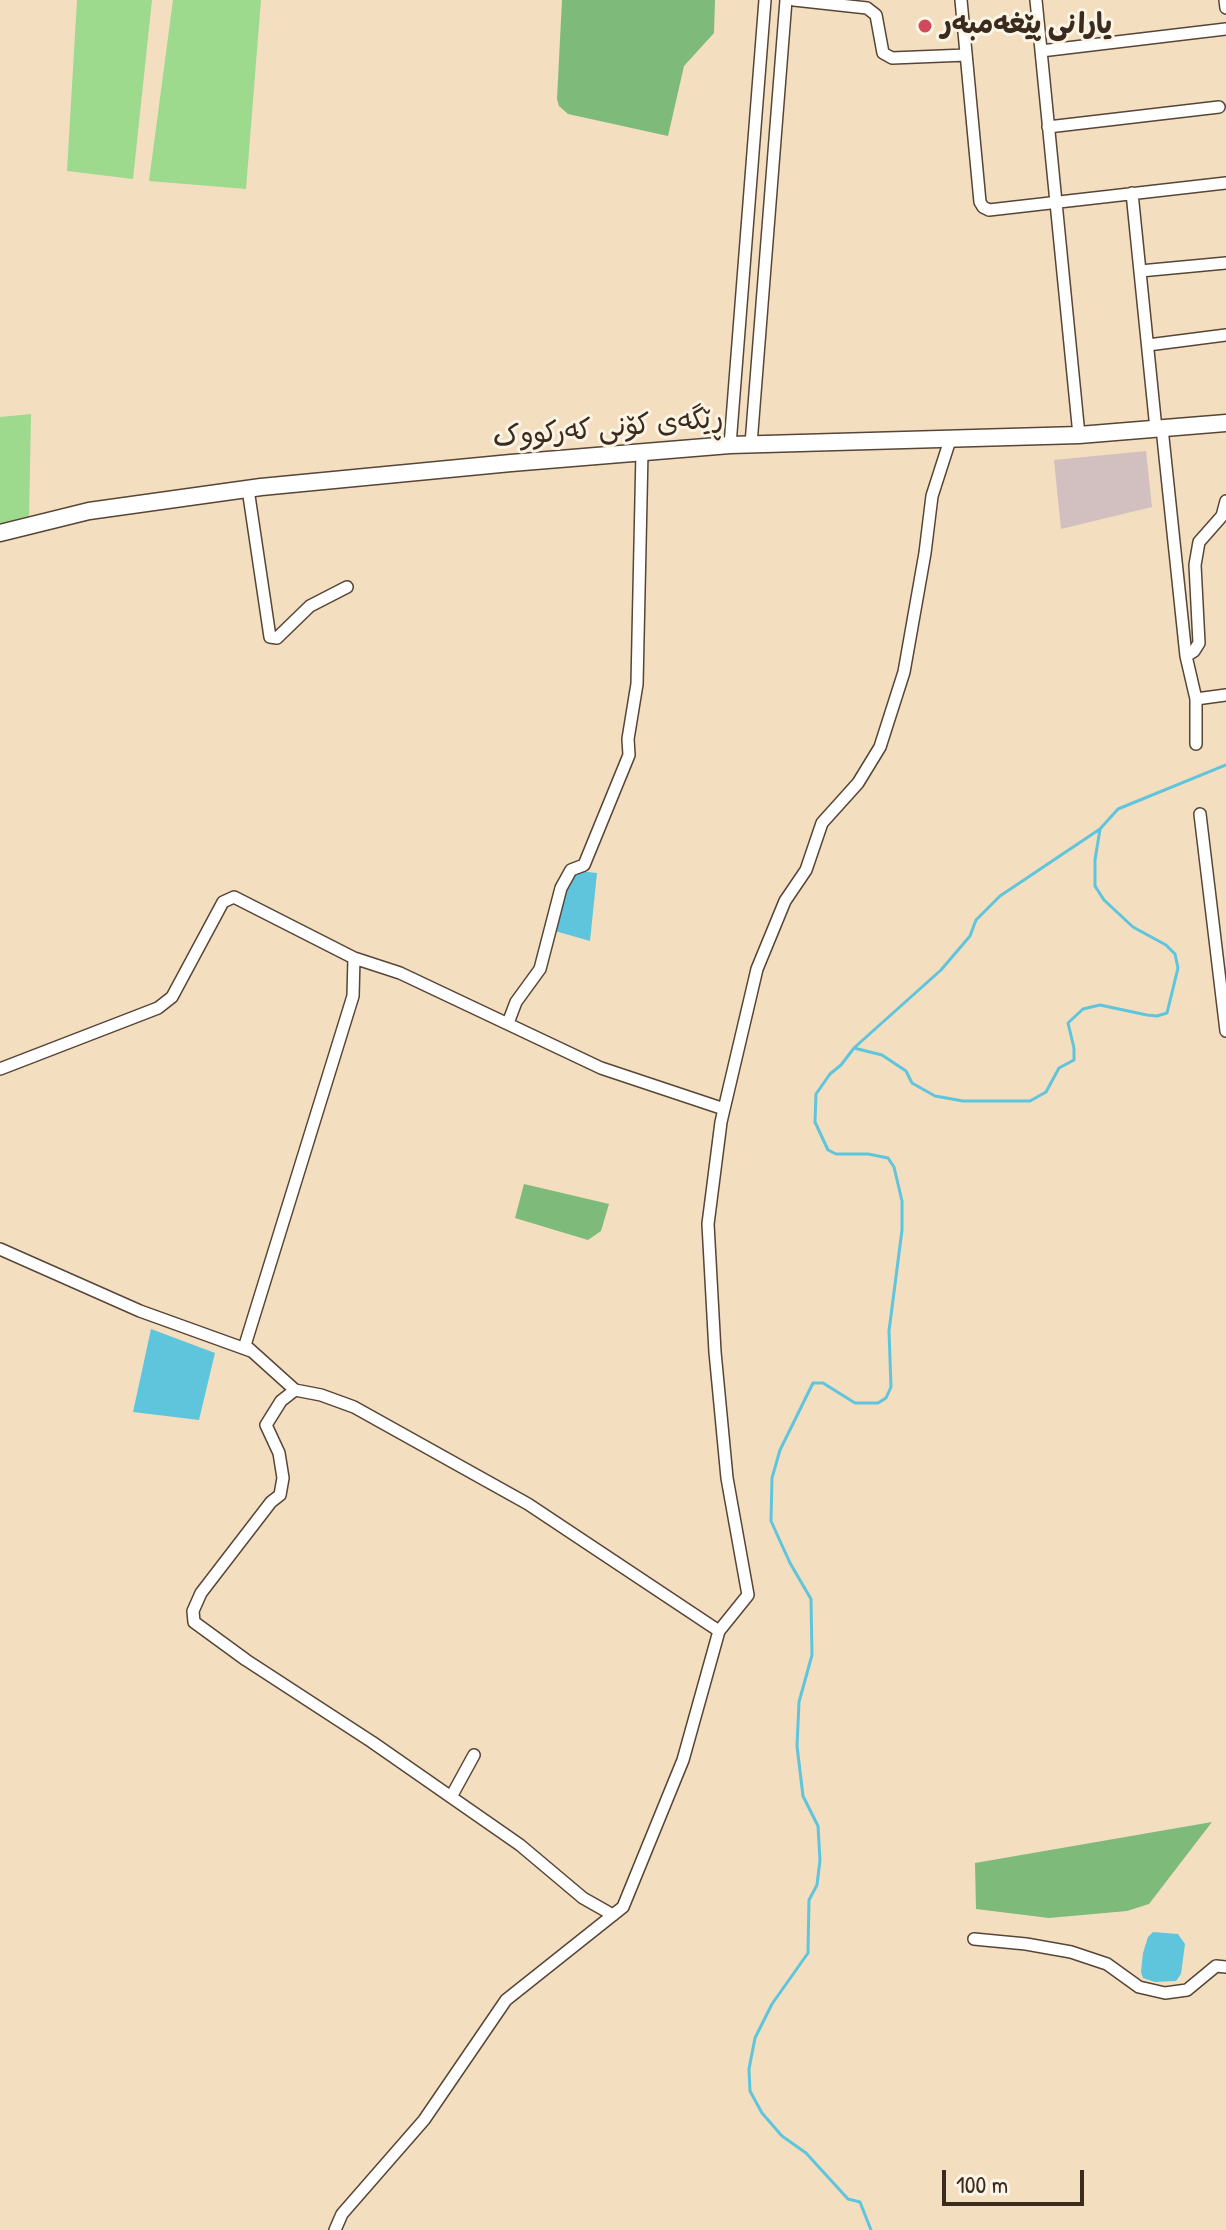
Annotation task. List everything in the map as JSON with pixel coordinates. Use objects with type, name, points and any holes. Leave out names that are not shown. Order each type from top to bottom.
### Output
[{"type":"street","points":[[730,445],[765,0]]},
{"type":"street","points":[[751,444],[786,0]]},
{"type":"street","points":[[794,0],[867,8],[876,15],[883,53],[892,58],[966,55]]},
{"type":"street","points":[[961,0],[980,202],[989,210],[1226,183]]},
{"type":"street","points":[[1036,0],[1079,435]]},
{"type":"street","points":[[1225,0],[1226,8]]},
{"type":"street","points":[[1041,51],[1226,29]]},
{"type":"street","points":[[1048,127],[1219,107]]},
{"type":"street","points":[[1132,193],[1186,656],[1196,699],[1196,744]]},
{"type":"street","points":[[1140,271],[1226,263]]},
{"type":"street","points":[[1148,345],[1226,335]]},
{"type":"street","name":"ڕێگەی کۆنی کەرکووک","points":[[0,533],[89,511],[248,489],[642,452],[751,444],[1079,435],[1226,423]]},
{"type":"street","points":[[335,2230],[342,2214],[424,2120],[506,2000],[623,1907],[683,1760],[719,1631],[748,1595],[727,1478],[715,1352],[708,1224],[724,1109],[757,969],[785,901],[806,870],[822,823],[858,783],[880,747],[904,672],[932,496],[950,440]]},
{"type":"street","points":[[508,1023],[516,1002],[540,969],[561,888],[571,870],[584,865],[629,755],[628,739],[637,684],[642,452]]},
{"type":"street","points":[[248,489],[270,637],[277,638],[310,606],[347,587]]},
{"type":"street","points":[[1186,656],[1199,643],[1195,565],[1199,542],[1222,516],[1226,501]]},
{"type":"street","points":[[1196,699],[1226,695]]},
{"type":"street","points":[[1200,814],[1221,954],[1225,1023]]},
{"type":"street","points":[[0,1069],[158,1008],[172,997],[223,902],[234,897],[354,958],[400,973],[601,1068],[724,1109]]},
{"type":"street","points":[[354,958],[353,996],[245,1345],[295,1390],[354,1407],[528,1504],[719,1631]]},
{"type":"street","points":[[0,1249],[140,1311],[252,1352]]},
{"type":"street","points":[[295,1390],[281,1401],[266,1425],[279,1453],[283,1478],[280,1495],[271,1502],[201,1593],[193,1611],[194,1622],[520,1845],[583,1898],[613,1915]]},
{"type":"street","points":[[451,1797],[474,1755]]},
{"type":"street","points":[[974,1939],[1071,1952],[1107,1964],[1139,1987],[1165,1993],[1187,1990],[1216,1966],[1226,1967]]},
{"type":"shaded area","points":[[1146,451],[1152,507],[1061,529],[1054,460]]},
{"type":"green space","points":[[77,0],[152,0],[133,179],[67,171]]},
{"type":"green space","points":[[173,0],[261,0],[246,189],[149,181]]},
{"type":"green space","points":[[562,0],[715,0],[714,33],[684,66],[668,136],[568,114],[559,106]]},
{"type":"green space","points":[[31,414],[29,520],[0,526],[0,417]]},
{"type":"green space","points":[[524,1184],[609,1204],[601,1231],[588,1240],[515,1218]]},
{"type":"green space","points":[[1212,1822],[1149,1904],[1127,1911],[1049,1918],[976,1909],[975,1863]]},
{"type":"water","points":[[571,870],[597,873],[590,941],[555,931]]},
{"type":"water","points":[[151,1329],[215,1353],[199,1420],[133,1412]]},
{"type":"water","points":[[1153,1932],[1178,1934],[1185,1944],[1181,1974],[1176,1981],[1155,1982],[1143,1978],[1143,1953]]},
{"type":"waterway","points":[[871,2230],[860,2202],[848,2199],[806,2153],[782,2136],[762,2113],[750,2091],[749,2069],[755,2038],[772,2004],[808,1953],[809,1900],[817,1885],[820,1860],[818,1826],[803,1796],[797,1746],[799,1702],[812,1655],[811,1599],[771,1521],[772,1478],[780,1450],[813,1383],[823,1383],[855,1403],[878,1403],[886,1398],[891,1387],[889,1331],[902,1230],[902,1201],[894,1167],[888,1158],[868,1154],[836,1154],[828,1150],[815,1122],[816,1094],[854,1048],[882,1055],[906,1071],[912,1083],[935,1096],[963,1101],[1030,1101],[1046,1092],[1059,1068],[1074,1060],[1068,1023],[1083,1009],[1100,1005],[1147,1015],[1167,1013],[1178,968],[1175,954],[1166,945],[1133,927],[1104,900],[1095,886],[1100,829],[1118,809],[1226,765]]},
{"type":"waterway","points":[[855,1047],[941,970],[970,936],[976,920],[1000,896],[1100,829]]},
{"type":"place","name":"یارانی پێغەمبەر","points":[[925,26]]}]
